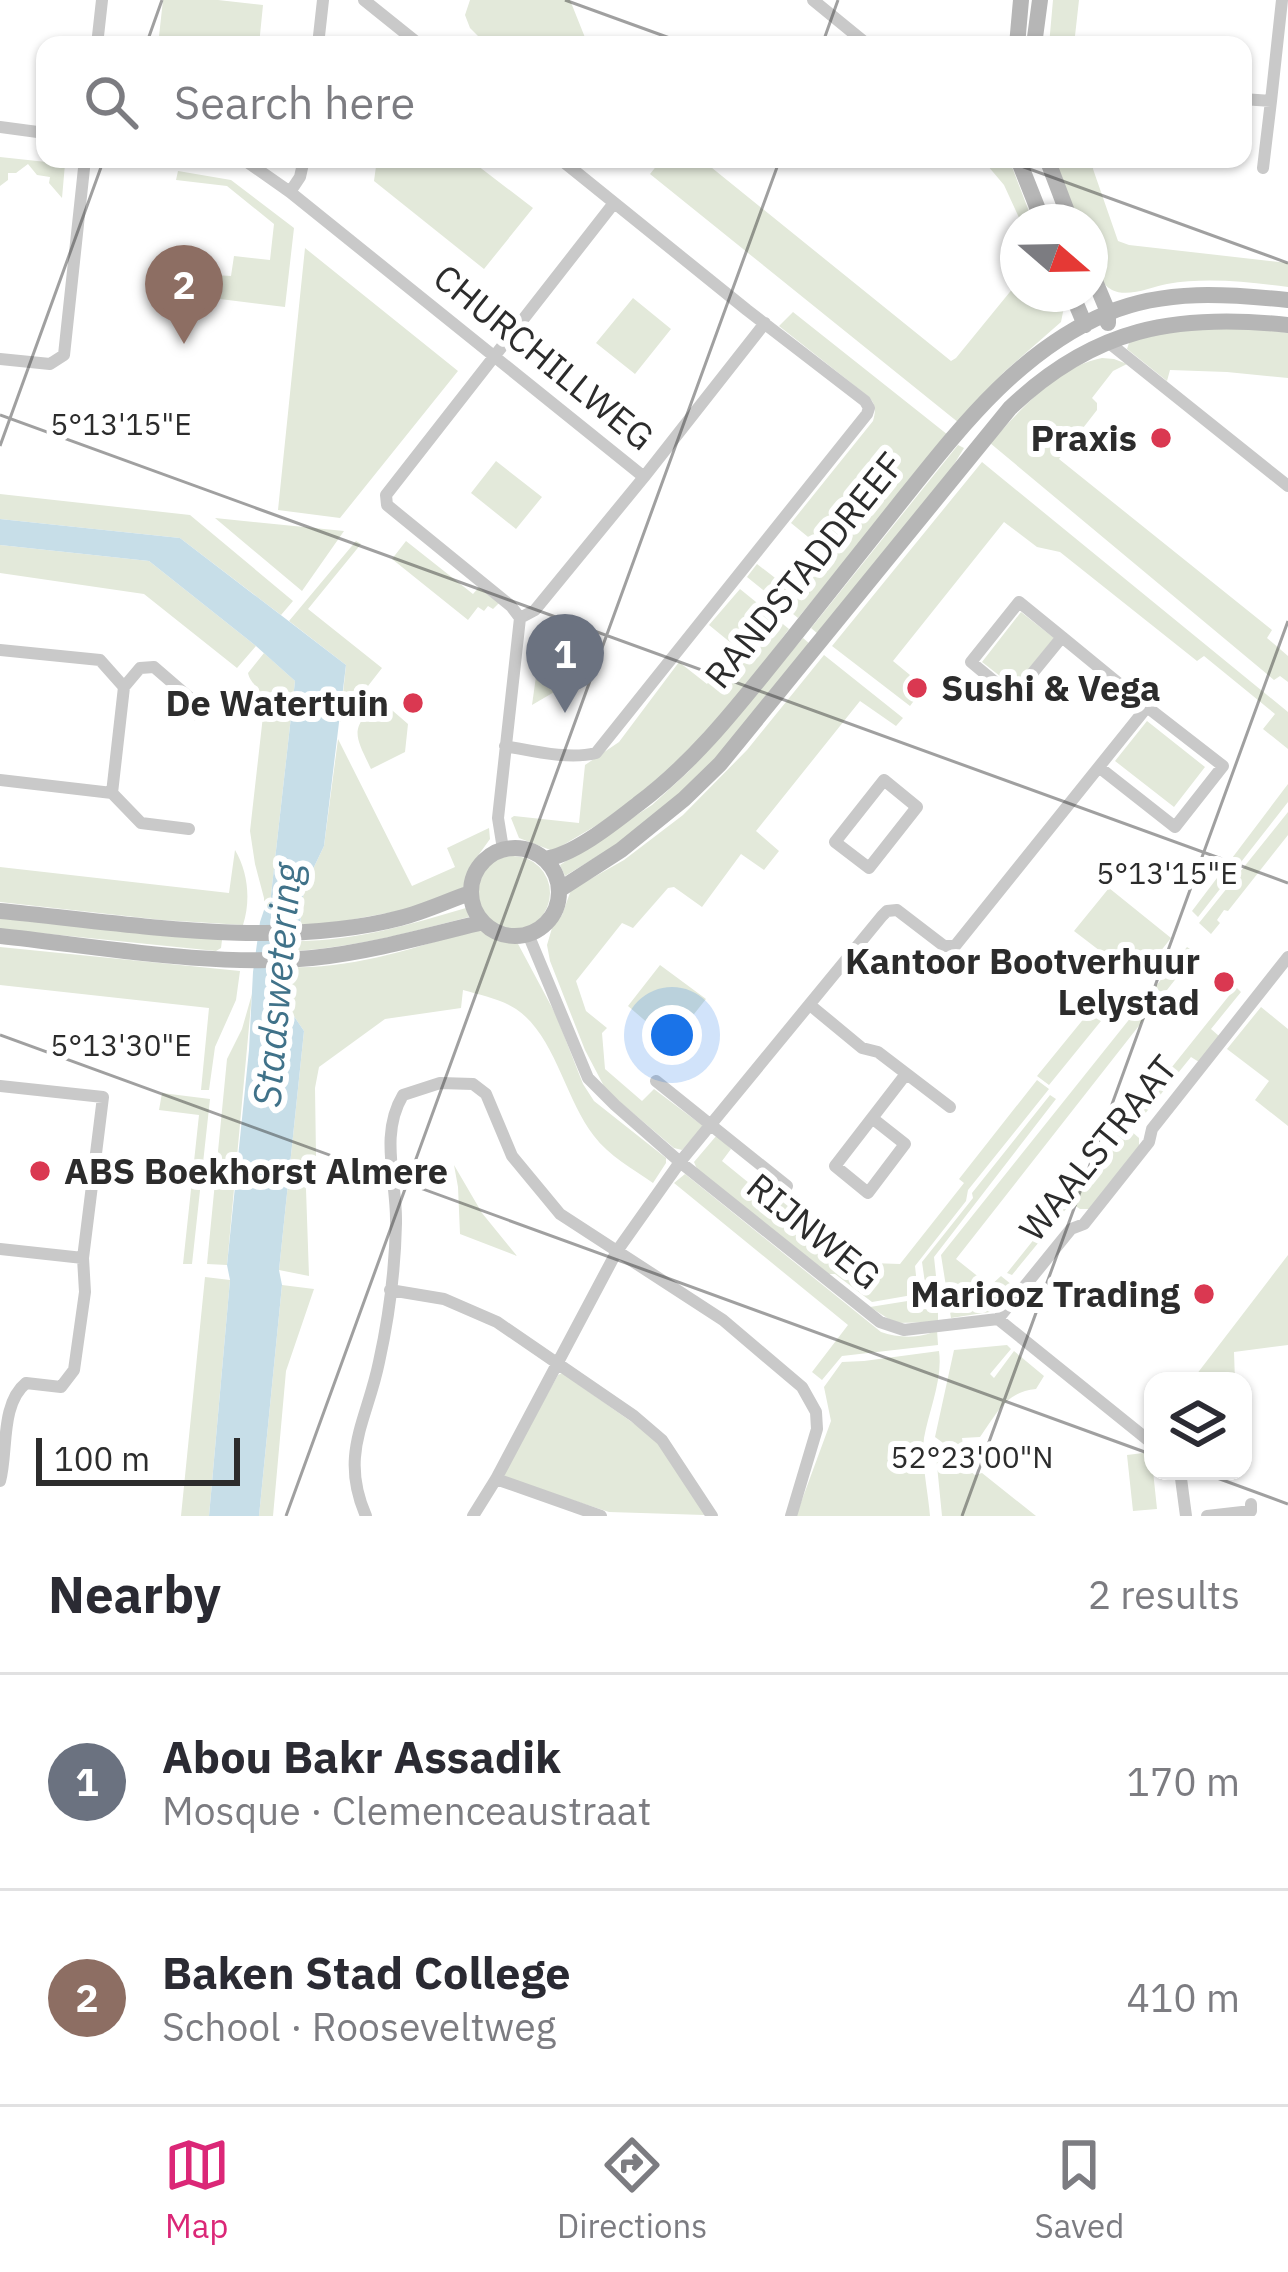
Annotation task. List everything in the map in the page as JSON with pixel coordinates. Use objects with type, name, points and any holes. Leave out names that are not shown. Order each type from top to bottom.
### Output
[{"type":"main road","points":[[1018,36],[1021,0]]},
{"type":"main road","points":[[1035,36],[1040,0]]},
{"type":"main road","points":[[1022,168],[1036,204]]},
{"type":"main road","points":[[1050,168],[1064,204]]},
{"type":"main road","name":"RANDSTADDREEF","points":[[544,859],[557,858],[612,824],[677,772],[740,705],[938,454],[987,399],[1041,351],[1108,312],[1156,298],[1236,295],[1288,300]]},
{"type":"main road","points":[[1080,312],[1085,325],[1108,342]]},
{"type":"main road","points":[[1108,312],[1108,342]]},
{"type":"main road","name":"RANDSTADDREEF","points":[[559,890],[621,850],[720,764],[1010,407],[1036,382],[1069,360],[1137,331],[1189,321],[1288,325]]},
{"type":"main road","points":[[518,847],[544,859],[559,890],[551,917],[541,928],[528,934],[503,934],[482,922],[470,893],[479,865],[503,849],[518,847]]},
{"type":"main road","points":[[0,911],[223,932],[311,932],[400,918],[470,893]]},
{"type":"main road","points":[[0,936],[222,959],[309,958],[382,947],[482,922]]},
{"type":"street","points":[[98,36],[102,0]]},
{"type":"street","points":[[319,36],[323,0]]},
{"type":"street","points":[[364,0],[409,36]]},
{"type":"street","points":[[813,0],[857,36]]},
{"type":"street","points":[[1263,168],[1282,0]]},
{"type":"street","points":[[1252,100],[1271,101]]},
{"type":"street","points":[[0,127],[36,132]]},
{"type":"street","points":[[0,359],[50,364],[64,355],[84,168]]},
{"type":"street","name":"CHURCHILLWEG","points":[[256,168],[644,477],[535,610],[520,618]]},
{"type":"street","points":[[290,192],[302,168]]},
{"type":"street","points":[[506,746],[575,755],[596,753],[869,408],[571,168]]},
{"type":"street","points":[[503,849],[498,818],[520,618],[387,506],[386,495],[614,202]]},
{"type":"street","points":[[644,477],[765,323]]},
{"type":"street","points":[[1108,342],[1288,486]]},
{"type":"street","points":[[1062,637],[1013,697],[970,662],[1019,602],[1223,766],[1175,827],[1100,768]]},
{"type":"street","points":[[0,650],[100,660],[124,687]]},
{"type":"street","points":[[112,793],[124,687],[140,668],[154,667],[198,705],[196,716]]},
{"type":"street","points":[[473,1516],[617,1251],[680,1162],[887,911],[897,910],[944,946],[955,946],[1148,707],[1151,711]]},
{"type":"street","points":[[0,780],[112,793],[140,823],[189,830]]},
{"type":"street","points":[[884,780],[917,807],[869,868],[835,842],[884,780]]},
{"type":"street","name":"RIJNWEG","points":[[528,934],[588,1078],[680,1162],[885,1325],[904,1330],[998,1319]]},
{"type":"street","name":"WAALSTRAAT","points":[[998,1319],[1071,1228],[1084,1224],[1288,957]]},
{"type":"street","points":[[810,1005],[862,1048],[878,1052],[950,1107]]},
{"type":"street","points":[[872,1118],[905,1144],[868,1192],[835,1166],[872,1118],[907,1074]]},
{"type":"street","points":[[656,1081],[787,1186]]},
{"type":"street","points":[[366,1516],[358,1494],[354,1451],[378,1368],[391,1290],[397,1219],[390,1128],[403,1095],[440,1083],[473,1084],[486,1094],[512,1156],[560,1214],[744,1336],[808,1395],[818,1429],[791,1516]]},
{"type":"street","points":[[0,1086],[103,1097],[74,1370],[61,1387],[26,1383],[17,1391],[11,1403],[0,1496]]},
{"type":"street","points":[[0,1249],[83,1258]]},
{"type":"street","points":[[391,1290],[444,1299],[480,1314],[557,1363],[655,1433],[712,1516]]},
{"type":"street","points":[[998,1319],[1144,1437]]},
{"type":"street","points":[[496,1480],[601,1516]]},
{"type":"street","points":[[1181,1480],[1186,1516]]},
{"type":"street","points":[[1207,1516],[1251,1511],[1251,1504]]},
{"type":"green space","points":[[163,0],[263,5],[260,36],[159,36]]},
{"type":"green space","points":[[470,0],[570,0],[584,36],[478,36],[465,15]]},
{"type":"green space","points":[[1053,0],[1079,0],[1075,36],[1050,36]]},
{"type":"green space","points":[[0,157],[36,161],[36,168],[65,168],[62,198],[49,183],[50,177],[37,175],[28,164],[8,173],[8,180],[0,186]]},
{"type":"green space","points":[[376,168],[481,168],[533,208],[484,269],[374,181]]},
{"type":"green space","points":[[655,168],[712,168],[951,361],[1000,304],[1000,312],[1063,312],[1061,322],[1004,372],[959,423],[650,174]]},
{"type":"green space","points":[[990,168],[1012,168],[1026,204],[1013,204]]},
{"type":"green space","points":[[1058,168],[1093,169],[1105,204],[1072,204]]},
{"type":"green space","points":[[178,171],[231,180],[294,228],[285,307],[212,298],[215,275],[231,276],[234,256],[270,260],[274,224],[227,186],[176,180]]},
{"type":"green space","points":[[1108,212],[1118,241],[1129,245],[1288,263],[1288,287],[1197,281],[1132,292],[1108,287]]},
{"type":"green space","points":[[305,248],[458,371],[340,518],[278,510]]},
{"type":"green space","points":[[633,298],[671,329],[635,374],[596,343]]},
{"type":"green space","points":[[793,312],[948,435],[798,618],[747,577],[757,564],[792,591],[824,550],[791,523],[873,421],[875,411],[869,397],[779,326]]},
{"type":"green space","points":[[1256,328],[1288,333],[1288,378],[1170,370],[1167,381],[1127,349],[1129,343],[1159,334]]},
{"type":"green space","points":[[1102,358],[1127,364],[1113,371],[1092,398],[1097,410],[1059,459],[1272,630],[1267,638],[1288,656],[1288,682],[1280,676],[1274,680],[990,443],[1055,380]]},
{"type":"green space","points":[[958,445],[964,448],[953,466],[818,634],[811,628]]},
{"type":"green space","points":[[496,461],[542,497],[516,529],[471,493]]},
{"type":"green space","points":[[982,462],[1288,712],[1288,749],[1263,729],[1275,714],[1204,656],[1197,661],[1060,552],[1037,547],[1004,522],[893,661],[910,675],[905,682],[919,694],[910,706],[832,646]]},
{"type":"green space","points":[[0,494],[190,515],[293,601],[281,615],[180,538],[0,519]]},
{"type":"green space","points":[[215,518],[344,531],[302,591]]},
{"type":"green space","points":[[356,541],[361,544],[308,609],[382,668],[340,722],[346,665],[289,621]]},
{"type":"green space","points":[[406,541],[473,594],[479,587],[499,603],[484,611],[478,607],[468,620],[392,559]]},
{"type":"green space","points":[[0,545],[149,561],[256,646],[237,668],[144,594],[0,573]]},
{"type":"green space","points":[[740,589],[789,629],[734,703],[685,756],[614,815],[553,851],[519,838],[514,816],[579,823],[585,765],[619,742],[679,662],[707,684],[731,643],[709,625]]},
{"type":"green space","points":[[1021,612],[1054,638],[1014,687],[982,662]]},
{"type":"green space","points":[[803,638],[810,644],[703,774],[624,840],[565,876],[560,865],[652,805],[688,772]]},
{"type":"green space","points":[[540,648],[578,678],[532,705]]},
{"type":"green space","points":[[264,653],[295,681],[270,904],[264,910],[250,831],[264,707],[248,673]]},
{"type":"green space","points":[[824,655],[903,718],[896,726],[860,701],[756,831],[779,851],[764,870],[741,854],[702,907],[674,887],[668,888],[633,928],[622,923],[576,981],[586,1011],[607,1028],[602,1033],[605,1069],[642,1101],[654,1089],[703,1126],[682,1150],[674,1148],[606,1090],[550,961],[547,945],[552,928],[571,890],[624,860],[683,815],[747,750]]},
{"type":"green space","points":[[378,698],[408,724],[405,752],[371,769],[358,732]]},
{"type":"green space","points":[[1147,721],[1205,767],[1174,807],[1115,761]]},
{"type":"green space","points":[[338,739],[412,886],[455,867],[447,848],[489,828],[490,839],[472,864],[462,890],[409,909],[300,926],[304,888],[324,846]]},
{"type":"green space","points":[[1288,784],[1288,802],[1198,917],[1192,911]]},
{"type":"green space","points":[[1288,812],[1288,835],[1228,911],[1224,910],[1211,934],[1199,923]]},
{"type":"green space","points":[[235,850],[247,886],[243,925],[0,902],[0,867],[229,893]]},
{"type":"green space","points":[[513,856],[539,867],[550,893],[539,919],[513,930],[487,919],[476,893],[487,867]]},
{"type":"green space","points":[[1109,888],[1171,938],[1138,980],[1074,931]]},
{"type":"green space","points":[[466,908],[469,917],[426,928],[297,951],[298,941],[362,935]]},
{"type":"green space","points":[[0,916],[219,938],[221,948],[0,929]]},
{"type":"green space","points":[[477,929],[517,942],[594,1101],[666,1158],[666,1163],[653,1183],[607,1150],[584,1121],[550,1051],[529,1020],[504,1003],[463,990],[461,1008],[385,1019],[319,1067],[316,1156],[305,1160],[309,1276],[279,1270],[304,1031],[287,1006],[291,967],[362,961]]},
{"type":"green space","points":[[0,947],[240,971],[236,1000],[215,1047],[209,1090],[201,1090],[209,1008],[0,985]]},
{"type":"green space","points":[[1187,947],[1196,953],[956,1259],[990,1286],[1001,1276],[1017,1289],[996,1311],[951,1318],[941,1255]]},
{"type":"green space","points":[[660,965],[706,999],[671,1043],[628,1006]]},
{"type":"green space","points":[[1236,987],[1241,992],[1211,1029],[1219,1036],[1199,1062],[1191,1057],[1131,1131],[1139,1138],[1139,1146],[1089,1209],[1071,1203],[1012,1275],[1007,1273]]},
{"type":"green space","points":[[252,994],[227,1265],[207,1264],[227,1059]]},
{"type":"green space","points":[[1261,1007],[1288,1029],[1288,1126],[1255,1100],[1269,1081],[1227,1049]]},
{"type":"green space","points":[[1090,1011],[1101,1021],[1049,1085],[1037,1076]]},
{"type":"green space","points":[[1037,1080],[1049,1089],[968,1190],[966,1201],[915,1266],[918,1294],[872,1302],[835,1274],[827,1274],[694,1162],[717,1135],[731,1149],[722,1161],[765,1196],[770,1192],[839,1246],[844,1241],[871,1263],[900,1264]]},
{"type":"green space","points":[[162,1093],[210,1099],[192,1264],[183,1264],[199,1115],[159,1110]]},
{"type":"green space","points":[[1050,1095],[1056,1099],[934,1257],[938,1295],[927,1297],[922,1262]]},
{"type":"green space","points":[[454,1165],[482,1213],[517,1256],[460,1234]]},
{"type":"green space","points":[[685,1174],[881,1332],[909,1337],[937,1330],[938,1345],[842,1356],[822,1380],[812,1372],[848,1325],[674,1183]]},
{"type":"green space","points":[[1288,1255],[1288,1345],[1234,1352],[1235,1372],[1198,1372]]},
{"type":"green space","points":[[205,1277],[230,1280],[209,1516],[181,1516]]},
{"type":"green space","points":[[282,1285],[314,1289],[286,1371],[273,1516],[259,1516]]},
{"type":"green space","points":[[938,1300],[938,1322],[895,1323],[870,1307]]},
{"type":"green space","points":[[1007,1345],[1011,1349],[990,1374],[994,1378],[1014,1351],[1044,1376],[1036,1389],[1003,1406],[980,1437],[962,1438],[964,1451],[977,1468],[935,1437],[954,1350]]},
{"type":"green space","points":[[939,1351],[923,1447],[930,1516],[796,1516],[831,1421],[824,1387],[842,1362]]},
{"type":"green space","points":[[562,1373],[656,1439],[705,1515],[609,1512],[505,1478],[504,1472]]},
{"type":"green space","points":[[935,1445],[975,1475],[982,1473],[1036,1516],[942,1516]]},
{"type":"green space","points":[[1144,1453],[1144,1480],[1154,1480],[1157,1509],[1133,1511],[1127,1455]]},
{"type":"water","name":"Stadswetering","points":[[0,519],[180,538],[346,665],[324,846],[304,888],[287,1006],[304,1031],[259,1516],[209,1516],[253,972],[260,922],[270,904],[295,681],[149,561],[0,545]]},
{"type":"place","name":"Baken Stad College","points":[[184,344]]},
{"type":"place","name":"Praxis","points":[[1161,438]]},
{"type":"place","name":"Sushi & Vega","points":[[917,688]]},
{"type":"place","name":"De Watertuin","points":[[413,703]]},
{"type":"place","name":"Abou Bakr Assadik","points":[[565,713]]},
{"type":"place","name":"Kantoor Bootverhuur Lelystad","points":[[1224,982]]},
{"type":"place","name":"ABS Boekhorst Almere","points":[[40,1171]]},
{"type":"place","name":"Mariooz Trading","points":[[1204,1294]]}]
